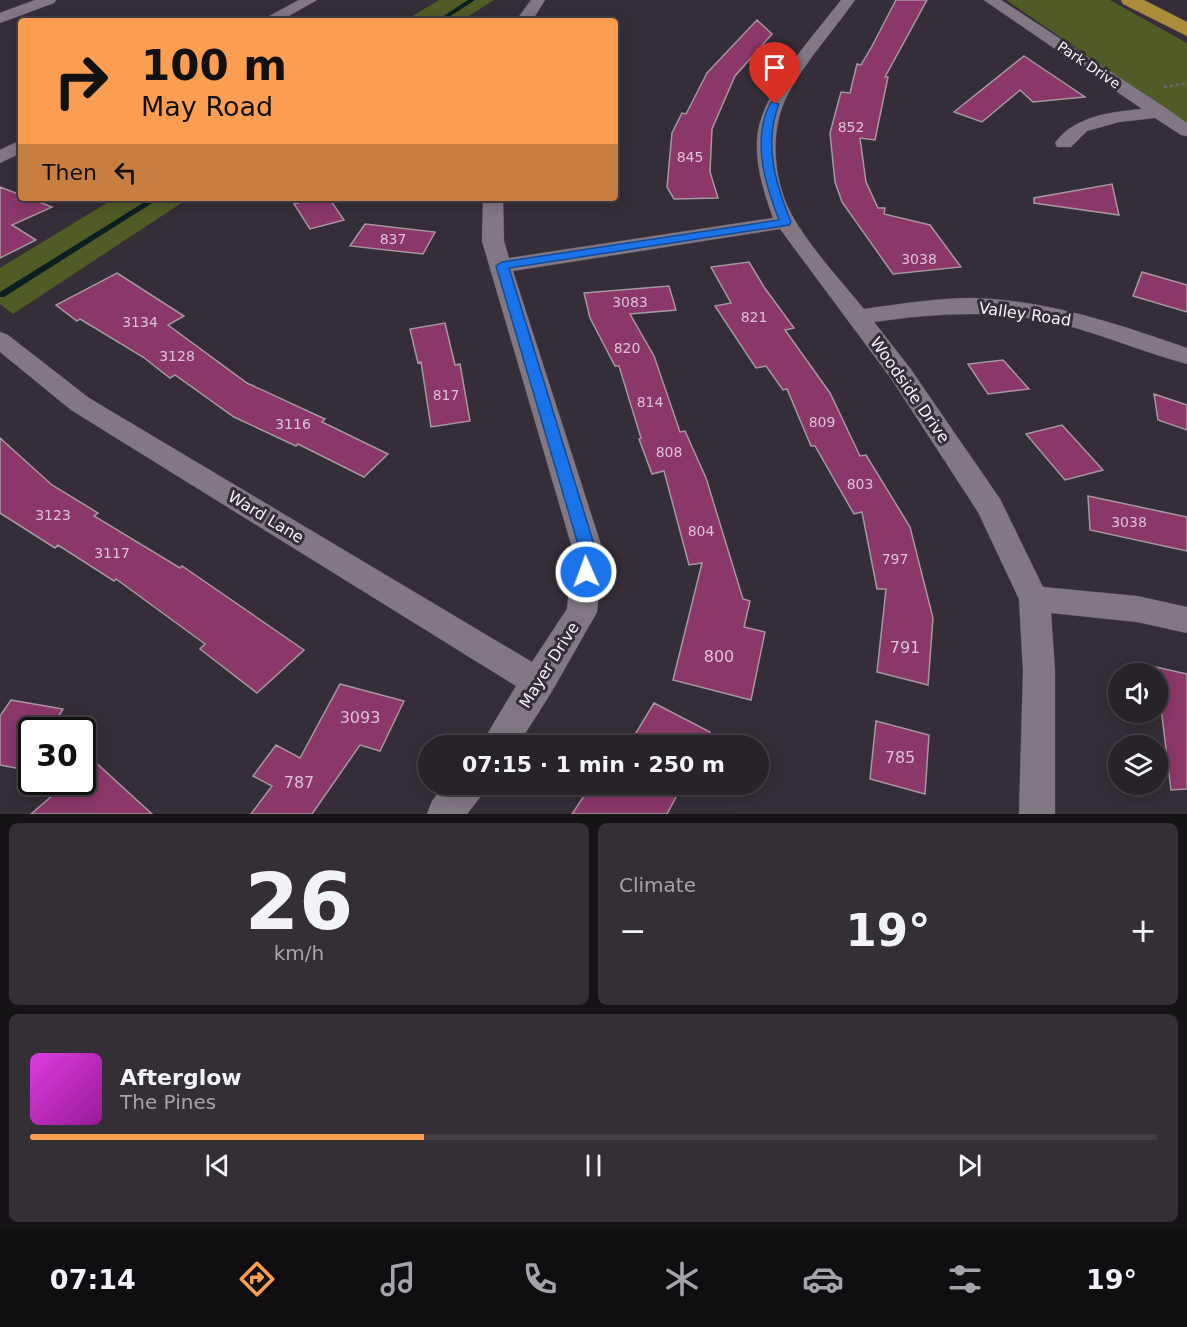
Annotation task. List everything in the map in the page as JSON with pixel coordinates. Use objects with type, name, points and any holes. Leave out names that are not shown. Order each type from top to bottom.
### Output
[{"type":"highway","points":[[1130,0],[1187,30]]},
{"type":"highway","points":[[1163,0],[1187,13]]},
{"type":"street","points":[[0,18],[49,0]]},
{"type":"street","points":[[274,18],[310,0]]},
{"type":"street","points":[[526,18],[538,0]]},
{"type":"street","name":"Woodside Drive","points":[[848,0],[780,93],[770,116],[766,141],[771,186],[785,222],[901,374],[990,507],[1034,599],[1039,671],[1037,814]]},
{"type":"street","name":"Park Drive","points":[[991,0],[1187,131]]},
{"type":"street","points":[[1064,143],[1081,127],[1118,117],[1160,112]]},
{"type":"street","points":[[0,157],[18,148]]},
{"type":"street","name":"Mayer Drive","points":[[493,201],[494,241],[588,551],[582,612],[504,735]]},
{"type":"street","points":[[502,266],[785,222]]},
{"type":"street","name":"Valley Road","points":[[858,317],[986,306],[1055,315],[1187,356]]},
{"type":"street","name":"Ward Lane","points":[[0,340],[80,404],[539,683]]},
{"type":"street","points":[[1034,599],[1137,609],[1187,620]]},
{"type":"street","points":[[445,814],[460,795]]},
{"type":"green space","points":[[439,0],[494,0],[466,18],[409,18]]},
{"type":"green space","points":[[1006,0],[1110,0],[1187,43],[1187,124]]},
{"type":"green space","points":[[110,201],[184,201],[13,314],[0,304],[0,268]]},
{"type":"building","points":[[896,0],[927,0],[885,77],[888,77],[875,140],[860,138],[866,182],[878,208],[885,208],[884,214],[930,225],[961,267],[893,274],[842,202],[835,182],[830,133],[841,92],[850,93],[857,64],[861,65]]},
{"type":"building","points":[[757,20],[772,34],[735,76],[712,129],[710,172],[718,198],[674,199],[667,187],[672,133],[682,113],[686,114],[707,73]]},
{"type":"building","points":[[1024,56],[1085,97],[1033,102],[1020,90],[982,122],[954,112]]},
{"type":"building","points":[[1112,184],[1119,215],[1034,203],[1034,198]]},
{"type":"building","points":[[0,187],[18,194],[18,201],[37,201],[52,207],[12,225],[36,240],[0,258]]},
{"type":"building","points":[[305,201],[331,201],[344,220],[310,229],[294,204]]},
{"type":"building","points":[[365,224],[435,232],[423,254],[350,246]]},
{"type":"building","points":[[749,262],[794,328],[785,330],[830,393],[860,456],[866,455],[910,527],[933,618],[928,685],[877,672],[886,589],[877,589],[862,512],[854,514],[815,446],[811,446],[787,389],[783,390],[766,366],[756,368],[715,306],[731,303],[711,267]]},
{"type":"building","points":[[1142,272],[1187,285],[1187,312],[1133,296]]},
{"type":"building","points":[[117,273],[184,316],[168,325],[247,383],[325,419],[322,422],[388,454],[364,477],[298,444],[296,446],[234,417],[175,375],[170,378],[143,357],[80,319],[77,321],[56,305]]},
{"type":"building","points":[[669,286],[676,310],[630,314],[654,356],[680,432],[685,431],[706,478],[743,599],[750,601],[744,627],[765,632],[751,700],[673,680],[702,563],[689,565],[664,471],[652,474],[639,439],[641,438],[619,366],[615,366],[590,318],[584,293]]},
{"type":"building","points":[[445,323],[455,365],[460,364],[470,421],[431,427],[421,362],[418,363],[410,329]]},
{"type":"building","points":[[1003,360],[1029,389],[988,394],[968,364]]},
{"type":"building","points":[[1154,394],[1187,405],[1187,430],[1158,420]]},
{"type":"building","points":[[1062,425],[1103,470],[1065,480],[1026,434]]},
{"type":"building","points":[[0,438],[52,485],[98,513],[94,516],[180,568],[182,566],[304,650],[257,693],[200,649],[205,644],[116,579],[114,581],[58,545],[55,548],[0,513]]},
{"type":"building","points":[[1088,496],[1187,517],[1187,551],[1090,530]]},
{"type":"building","points":[[1168,670],[1187,674],[1187,789],[1171,790],[1168,735],[1164,735],[1163,723],[1168,723]]},
{"type":"building","points":[[340,684],[404,701],[380,751],[360,745],[312,814],[251,814],[272,786],[253,776],[276,745],[300,758]]},
{"type":"building","points":[[11,700],[63,709],[58,717],[18,717],[18,768],[0,765],[0,716]]},
{"type":"building","points":[[654,703],[710,732],[708,735],[635,735]]},
{"type":"building","points":[[876,721],[929,735],[925,794],[870,779]]},
{"type":"building","points":[[96,763],[152,814],[31,814],[53,795],[96,795]]},
{"type":"building","points":[[585,795],[677,795],[667,814],[572,814]]},
{"type":"waterway","points":[[444,18],[472,0]]},
{"type":"waterway","points":[[1,295],[151,201]]},
{"type":"route","points":[[586,572],[588,551],[502,266],[785,222],[771,186],[766,141],[770,116],[775,104]]}]
